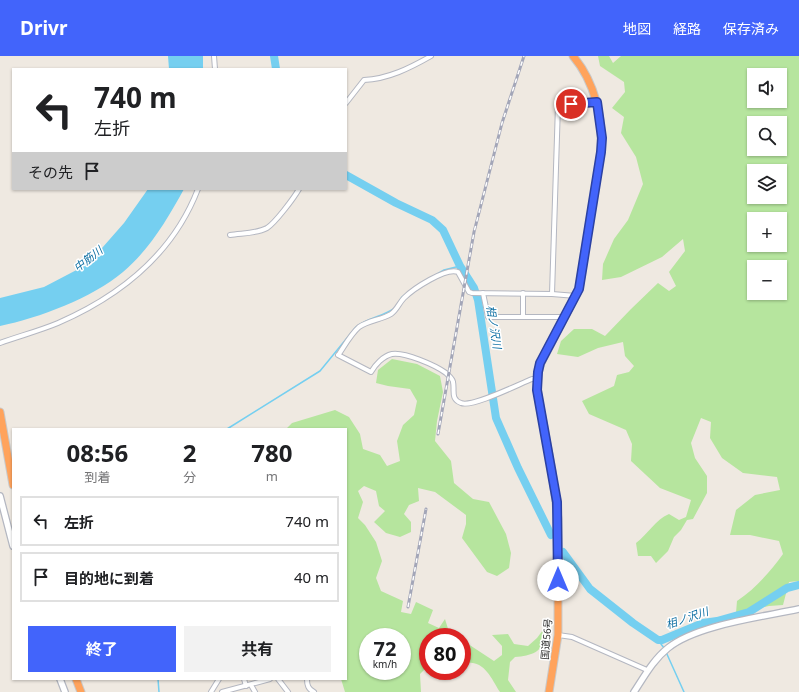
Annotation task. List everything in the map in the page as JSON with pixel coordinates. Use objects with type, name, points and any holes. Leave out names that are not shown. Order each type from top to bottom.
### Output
[{"type":"highway","name":"国道56号","points":[[550,692],[558,635],[557,502],[537,390],[537,379],[540,363],[576,296],[581,280],[602,138],[597,102],[592,87],[584,71],[573,56]]},
{"type":"highway","points":[[0,412],[12,479]]},
{"type":"highway","points":[[76,680],[81,692]]},
{"type":"street","points":[[214,56],[215,68]]},
{"type":"street","points":[[347,101],[364,80],[377,80],[390,76],[431,56]]},
{"type":"street","points":[[552,294],[558,105],[597,102]]},
{"type":"street","points":[[0,343],[70,317],[110,295],[122,286],[152,261],[166,244],[179,227],[192,205],[198,190]]},
{"type":"street","points":[[230,235],[252,232],[266,228],[273,222],[298,190]]},
{"type":"street","points":[[537,379],[532,379],[477,402],[460,404],[455,399],[453,394],[452,379],[445,372],[432,365],[403,355],[392,354],[375,365],[371,372],[338,354],[359,327],[390,314],[397,308],[404,298],[448,271],[456,270],[469,292],[472,293],[552,294],[576,296]]},
{"type":"street","points":[[481,293],[488,317],[561,317],[564,319]]},
{"type":"street","points":[[523,294],[523,317]]},
{"type":"street","points":[[0,496],[12,542]]},
{"type":"street","points":[[634,692],[647,670],[666,650],[696,633],[725,625],[799,609]]},
{"type":"street","points":[[558,635],[572,637],[647,670]]},
{"type":"street","points":[[60,680],[65,692]]},
{"type":"street","points":[[210,692],[218,680]]},
{"type":"street","points":[[245,680],[255,692]]},
{"type":"street","points":[[223,692],[266,680]]},
{"type":"street","points":[[279,680],[288,692]]},
{"type":"street","points":[[307,680],[310,690],[314,692]]},
{"type":"green space","points":[[598,56],[609,56],[613,63],[621,56],[799,56],[799,581],[789,582],[783,605],[769,606],[736,613],[737,601],[762,580],[783,554],[779,541],[750,535],[730,535],[736,510],[755,495],[780,490],[777,477],[743,473],[722,458],[710,438],[711,422],[701,418],[691,443],[695,458],[707,476],[707,493],[693,519],[687,520],[681,530],[674,537],[668,551],[656,563],[651,556],[638,556],[636,543],[656,523],[669,514],[679,520],[686,517],[691,500],[660,488],[631,461],[632,444],[626,430],[589,414],[582,401],[614,386],[617,375],[629,372],[634,366],[625,356],[623,342],[598,348],[578,357],[557,354],[561,341],[574,329],[592,329],[605,336],[658,283],[669,291],[676,286],[669,272],[685,251],[683,239],[662,257],[621,277],[602,280],[603,264],[614,239],[628,220],[643,184],[636,157],[621,133],[624,117],[612,108],[625,92],[624,82],[600,66]]},
{"type":"green space","points":[[392,359],[417,364],[440,376],[443,392],[437,421],[435,441],[451,461],[454,483],[473,499],[489,502],[506,534],[511,553],[509,568],[497,576],[487,572],[462,538],[466,524],[466,515],[435,492],[418,488],[419,501],[409,505],[404,514],[411,522],[411,532],[400,537],[386,533],[374,522],[385,511],[379,506],[376,491],[364,486],[358,491],[363,502],[358,518],[365,525],[376,542],[382,561],[376,578],[381,591],[403,601],[401,612],[411,614],[416,602],[433,610],[428,623],[439,628],[419,628],[419,680],[420,680],[421,692],[345,692],[341,680],[347,680],[347,428],[287,428],[292,423],[335,410],[349,417],[360,434],[363,449],[380,455],[387,466],[400,461],[397,441],[403,425],[414,415],[417,401],[410,389],[376,383],[378,370]]},
{"type":"green space","points":[[445,619],[448,628],[439,628]]},
{"type":"green space","points":[[543,630],[542,643],[537,651],[527,655],[515,657],[510,662],[508,680],[516,692],[500,692],[486,670],[481,666],[471,662],[471,646],[494,661],[502,655],[502,646],[492,635],[508,634],[514,644],[528,646]]},
{"type":"water","points":[[168,56],[203,56],[203,68],[169,68]]},
{"type":"water","points":[[147,190],[183,190],[157,234],[141,254],[123,272],[96,290],[64,306],[31,318],[0,326],[0,298],[44,287],[88,264],[124,223]]},
{"type":"waterway","name":"相ノ沢川","points":[[274,56],[276,68]]},
{"type":"waterway","name":"相ノ沢川","points":[[347,176],[396,203],[432,220],[443,230],[460,266],[474,288],[478,300],[496,418],[518,468],[551,535]]},
{"type":"waterway","points":[[434,276],[444,270],[460,266]]},
{"type":"waterway","points":[[400,300],[415,287]]},
{"type":"waterway","points":[[229,428],[320,371],[356,327],[396,307]]},
{"type":"waterway","name":"相ノ沢川","points":[[563,552],[590,589],[633,623],[658,640],[662,640],[703,623],[717,621],[749,612],[787,588],[799,585]]},
{"type":"waterway","points":[[658,640],[664,648]]},
{"type":"waterway","points":[[666,652],[684,692]]},
{"type":"waterway","points":[[158,680],[159,692]]},
{"type":"railway","points":[[438,434],[474,232],[502,123],[524,56]]},
{"type":"railway","points":[[408,607],[426,509]]},
{"type":"route","points":[[558,580],[557,502],[537,390],[537,379],[540,363],[579,289],[602,138],[597,102],[571,104]]},
{"type":"water label","name":"中筋川","points":[[88,259]]}]
